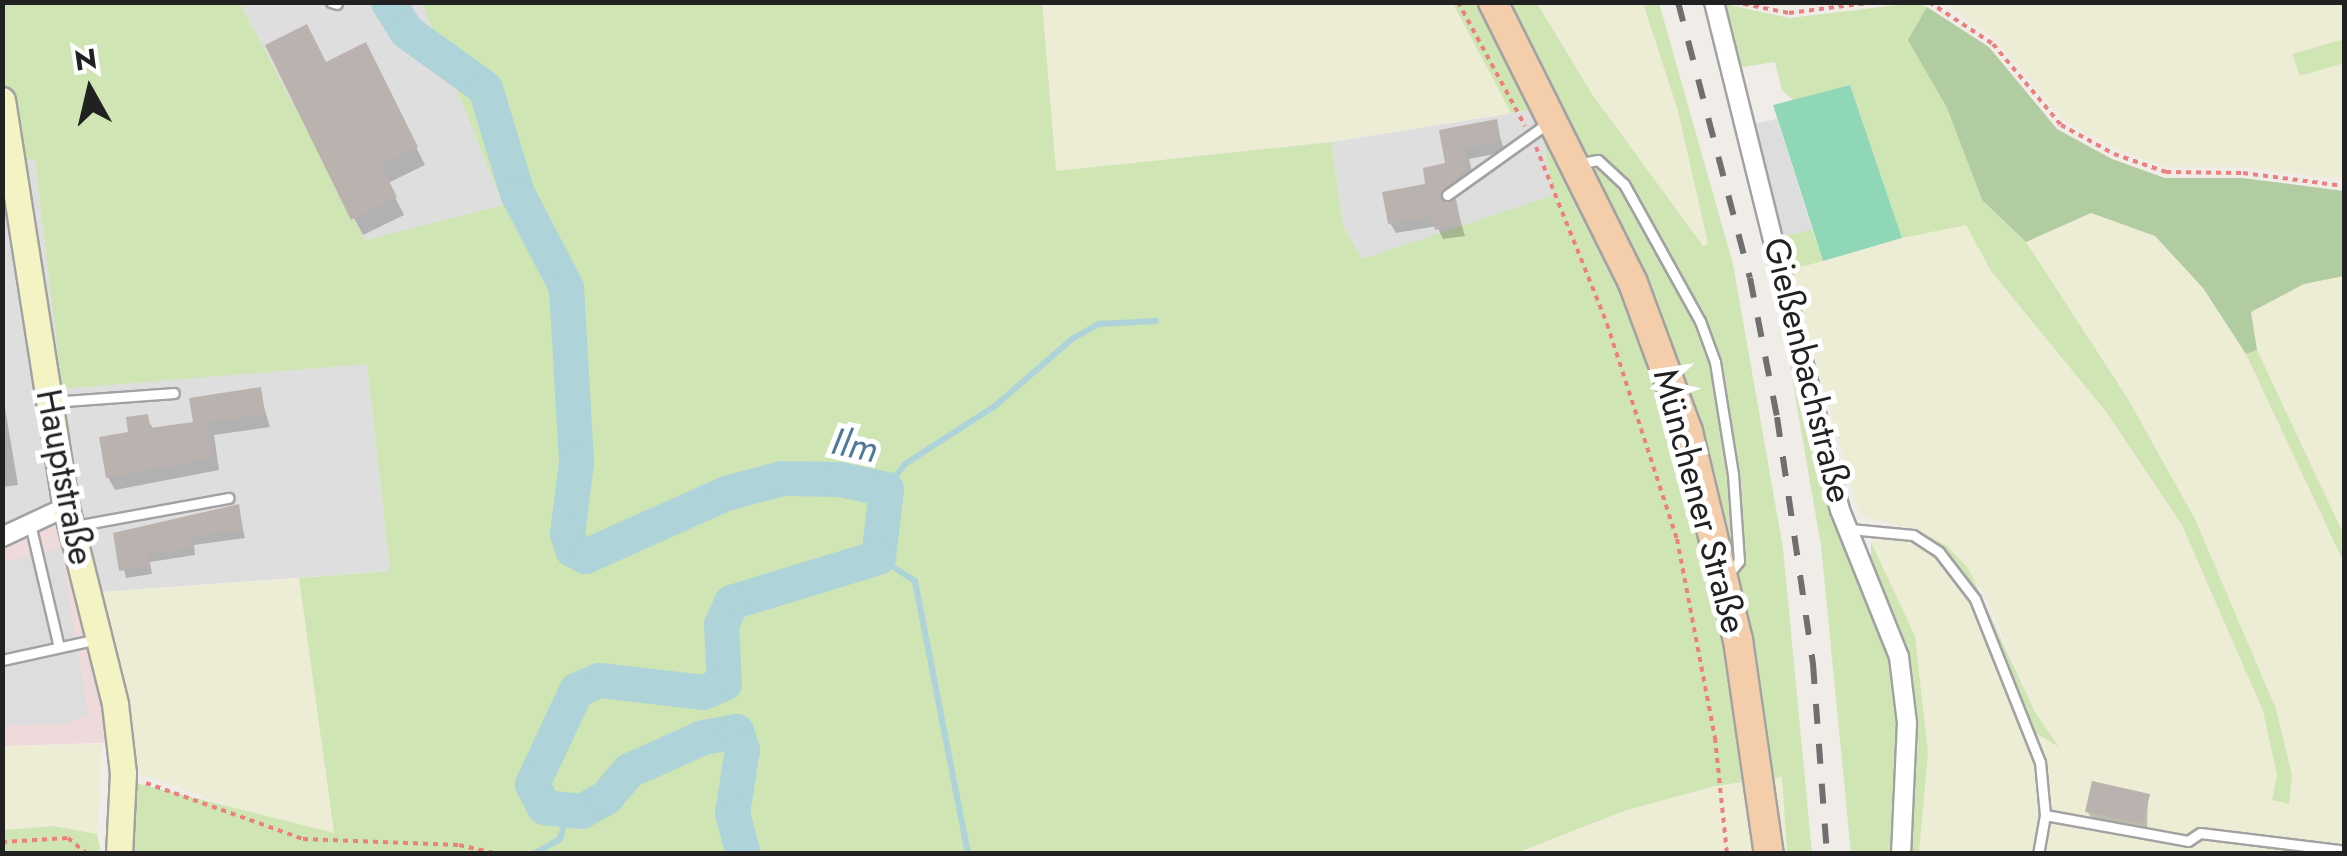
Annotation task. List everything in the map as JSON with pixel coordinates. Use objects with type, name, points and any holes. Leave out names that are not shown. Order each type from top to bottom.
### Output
[{"type":"main road","name":"Münchener Straße","points":[[1492,2],[1577,164],[1672,385],[1726,575],[1769,854]]},
{"type":"street","name":"Gießenbachstraße","points":[[1714,2],[1798,320],[1826,458],[1899,657],[1907,723],[1901,854]]},
{"type":"street","name":"Hauptstraße","points":[[2,100],[69,517],[101,638],[123,774],[120,854]]},
{"type":"street","points":[[2,537],[69,517]]},
{"type":"lane","points":[[1447,195],[1480,178],[1530,135],[1555,120]]},
{"type":"lane","points":[[1577,164],[1598,160],[1624,184],[1700,321],[1714,362],[1733,474],[1739,561],[1726,575]]},
{"type":"lane","points":[[49,402],[174,394]]},
{"type":"lane","points":[[69,517],[228,498]]},
{"type":"lane","points":[[31,528],[59,648]]},
{"type":"lane","points":[[1850,529],[1913,535],[1962,576],[2040,762],[2045,815],[2038,854]]},
{"type":"lane","points":[[2,660],[101,638]]},
{"type":"lane","points":[[2045,815],[2188,841],[2200,833],[2339,850]]},
{"type":"path","points":[[1458,2],[1530,135],[1607,324],[1677,539],[1715,738],[1728,854]]},
{"type":"path","points":[[1734,2],[1789,13],[1875,2]]},
{"type":"path","points":[[1929,2],[1993,44],[2061,125],[2114,154],[2166,172],[2243,173],[2344,186]]},
{"type":"path","points":[[123,774],[302,839],[459,845],[497,854]]},
{"type":"path","points":[[2,842],[68,838],[87,854]]},
{"type":"shaded area","points":[[240,3],[422,3],[503,205],[365,240]]},
{"type":"shaded area","points":[[1538,109],[1553,196],[1362,259],[1343,225],[1331,142]]},
{"type":"shaded area","points":[[1777,119],[1812,229],[1774,239],[1745,126]]},
{"type":"shaded area","points":[[35,158],[62,389],[367,363],[390,571],[89,593],[3,537],[3,161]]},
{"type":"shaded area","points":[[66,507],[89,593],[101,592],[128,742],[3,746],[3,537]]},
{"type":"shaded area","points":[[61,548],[88,715],[67,724],[3,726],[2,562]]},
{"type":"green space","points":[[1452,2],[1537,3],[1592,94],[1703,246],[1708,244],[1678,111],[1643,3],[1659,3],[1733,264],[1783,548],[1812,853],[1787,853],[1782,777],[1715,786],[1627,810],[1516,853],[130,853],[132,782],[334,833],[299,578],[390,571],[367,364],[62,389],[35,159],[3,161],[2,3],[240,3],[365,240],[503,205],[422,3],[1042,3],[1056,171],[1331,142],[1343,225],[1362,259],[1553,195],[1538,109],[1511,113]]},
{"type":"green space","points":[[1042,3],[1452,3],[1511,113],[1331,142],[1055,171]]},
{"type":"green space","points":[[1538,3],[1643,3],[1678,111],[1708,244],[1702,247],[1592,94]]},
{"type":"green space","points":[[1721,3],[1789,18],[1915,3],[1927,7],[1909,40],[1947,108],[1982,200],[2026,242],[2128,399],[2195,519],[2276,709],[2292,775],[2289,804],[2272,800],[2277,775],[2263,711],[2182,525],[2107,413],[1991,271],[1966,225],[1902,238],[1850,85],[1793,100],[1782,90],[1775,62],[1738,68]]},
{"type":"green space","points":[[1943,3],[2344,3],[2344,39],[2292,54],[2300,76],[2344,63],[2344,180],[2243,167],[2167,167],[2116,149],[2064,121],[1996,40]]},
{"type":"green space","points":[[1927,7],[1989,47],[2057,129],[2112,159],[2165,178],[2242,178],[2344,191],[2344,276],[2304,284],[2251,312],[2257,350],[2246,354],[2203,288],[2155,236],[2091,213],[2026,242],[1982,200],[1947,108],[1908,40]]},
{"type":"green space","points":[[2344,39],[2344,63],[2300,76],[2292,54]]},
{"type":"green space","points":[[1850,85],[1902,238],[1823,261],[1773,105]]},
{"type":"green space","points":[[1745,173],[1753,173],[1891,658],[1899,724],[1893,853],[1851,853],[1821,546],[1783,325]]},
{"type":"green space","points":[[2091,213],[2155,236],[2203,288],[2246,354],[2340,551],[2344,853],[1919,853],[1928,753],[1915,636],[1871,542],[1897,536],[1937,557],[1971,601],[2029,737],[2034,732],[2057,744],[2035,712],[1985,595],[1946,545],[1914,529],[1860,516],[1790,270],[1966,224],[1991,271],[2107,413],[2182,525],[2263,711],[2277,775],[2292,775],[2195,519],[2128,399],[2026,242]]},
{"type":"green space","points":[[1812,229],[1823,261],[1790,270],[1782,237]]},
{"type":"green space","points":[[2344,276],[2344,535],[2257,350],[2251,312],[2304,284]]},
{"type":"green space","points":[[2257,350],[2344,535],[2344,563],[2246,354]]},
{"type":"green space","points":[[1914,529],[1946,545],[1968,568],[2035,712],[2059,747],[2034,732],[1965,574],[1943,548]]},
{"type":"green space","points":[[1871,542],[1915,636],[1928,753],[1919,853],[1907,853],[1914,724],[1906,656],[1871,567]]},
{"type":"green space","points":[[299,578],[334,834],[256,816],[132,771],[101,592]]},
{"type":"green space","points":[[102,744],[97,834],[54,826],[3,830],[3,746]]},
{"type":"green space","points":[[1783,777],[1787,853],[1516,854],[1627,810],[1715,786]]},
{"type":"green space","points":[[54,826],[97,834],[101,853],[3,853],[3,830]]},
{"type":"building","points":[[307,24],[326,62],[366,42],[418,147],[381,165],[397,197],[351,220],[265,45]]},
{"type":"building","points":[[1497,119],[1501,142],[1465,148],[1469,169],[1439,193],[1445,203],[1456,199],[1461,225],[1435,230],[1432,216],[1388,224],[1382,192],[1425,184],[1423,168],[1445,163],[1439,130]]},
{"type":"building","points":[[261,387],[265,414],[208,423],[213,458],[106,478],[99,437],[128,432],[126,417],[148,414],[150,428],[193,422],[189,398]]},
{"type":"building","points":[[239,504],[243,530],[191,537],[192,548],[148,554],[149,566],[119,571],[113,533]]},
{"type":"building","points":[[2092,781],[2150,794],[2143,824],[2085,812]]},
{"type":"waterway","name":"Ilm","points":[[388,2],[406,31],[485,88],[517,193],[566,287],[576,462],[567,533],[572,549],[585,556],[726,493],[782,478],[839,479],[886,489],[878,557],[731,602],[721,624],[724,683],[703,692],[599,680],[576,690],[532,784],[544,807],[581,811],[606,797],[629,770],[703,737],[736,731],[742,749],[732,813],[743,854]]},
{"type":"waterway","points":[[886,489],[905,464],[995,406],[1072,339],[1099,324],[1156,321]]},
{"type":"waterway","points":[[878,557],[915,581],[968,854]]},
{"type":"waterway","points":[[533,854],[560,839],[567,814]]},
{"type":"railway","points":[[1678,2],[1750,278],[1777,417],[1813,664],[1827,854]]}]
